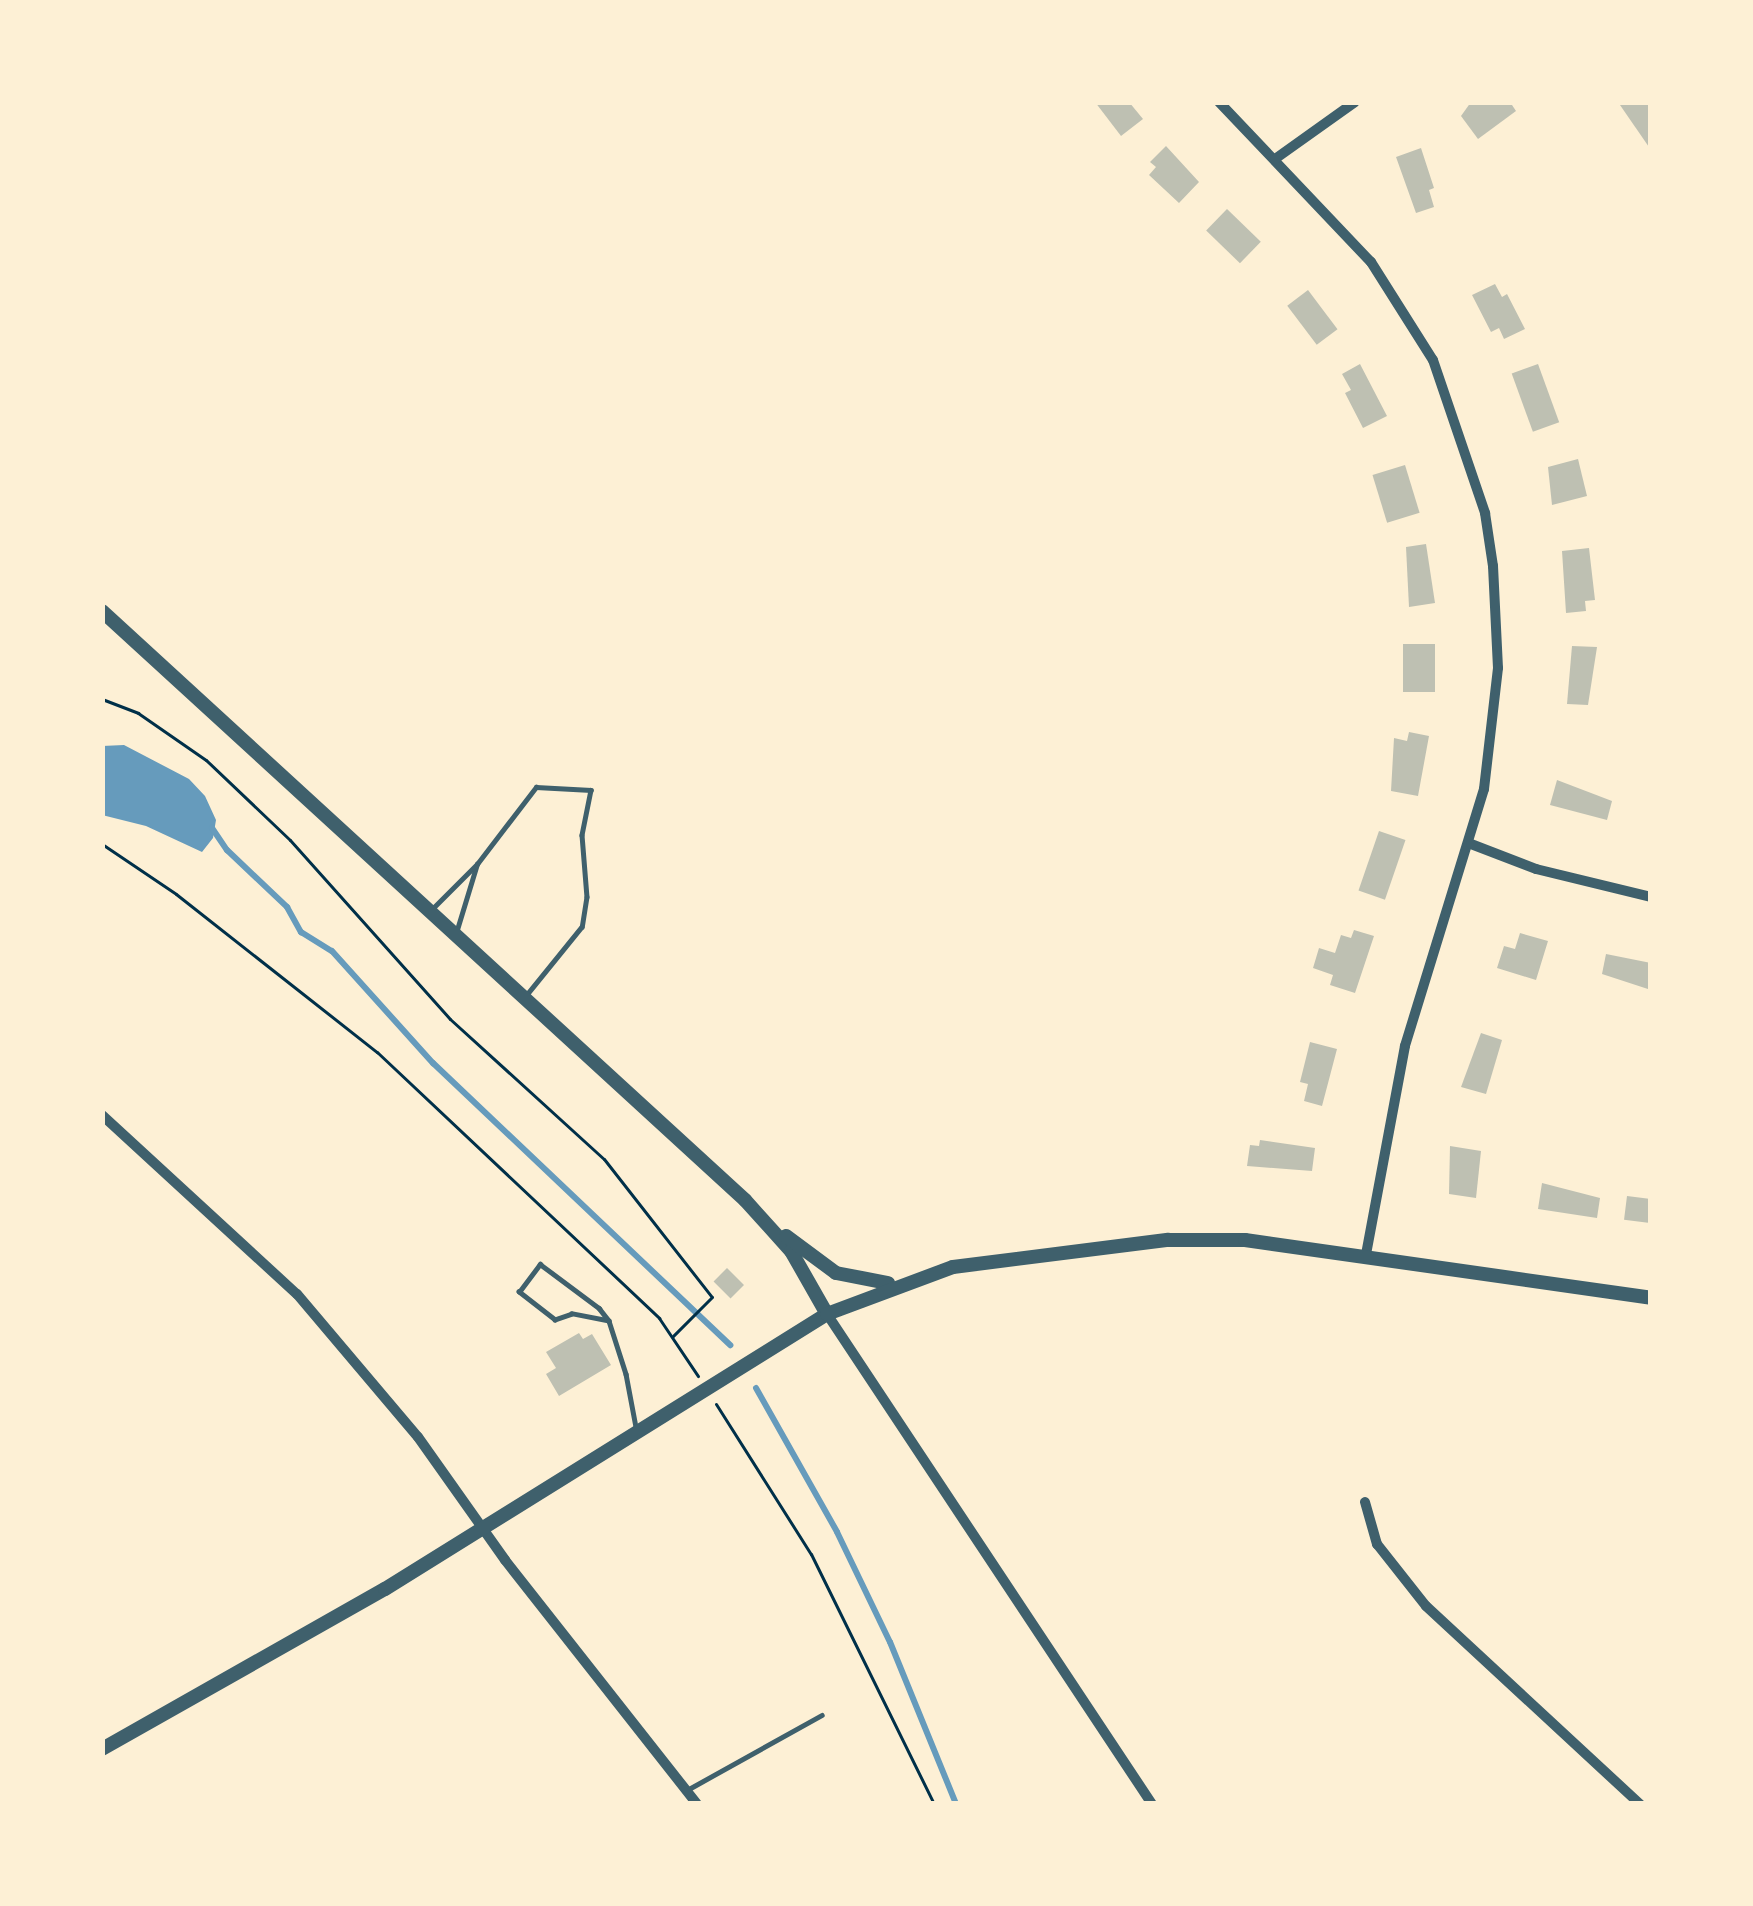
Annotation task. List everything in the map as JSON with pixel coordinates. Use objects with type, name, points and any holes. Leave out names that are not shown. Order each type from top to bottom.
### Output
[{"type":"street","points":[[1219,102],[1371,262],[1433,360],[1485,513],[1498,668],[1484,790],[1405,1046],[1366,1254]]},
{"type":"street","points":[[1274,159],[1355,102]]},
{"type":"street","points":[[102,611],[432,908],[523,999],[767,1222],[836,1273],[900,1283]]},
{"type":"street","points":[[1471,844],[1536,868],[1651,897]]},
{"type":"street","points":[[102,1135],[107,1119],[297,1294],[418,1437],[697,1804]]},
{"type":"street","points":[[767,1222],[1124,1769],[1152,1804]]},
{"type":"street","points":[[102,1749],[293,1643],[827,1314],[953,1267],[1168,1240],[1245,1240],[1651,1298]]},
{"type":"street","points":[[1365,1502],[1377,1544],[1426,1606],[1640,1804]]},
{"type":"lane","points":[[432,908],[476,864],[536,788],[591,790],[582,835],[587,897],[582,927],[523,999]]},
{"type":"lane","points":[[455,934],[476,864]]},
{"type":"lane","points":[[609,1321],[572,1314],[555,1320],[519,1292],[540,1264],[599,1307],[609,1321],[637,1433]]},
{"type":"lane","points":[[687,1790],[822,1715]]},
{"type":"path","points":[[102,699],[138,713],[206,760],[290,840],[450,1019],[604,1159],[712,1297]]},
{"type":"path","points":[[672,1337],[720,1288]]},
{"type":"water","points":[[124,745],[189,779],[205,796],[216,820],[213,838],[202,852],[146,826],[102,815],[102,746]]},
{"type":"building","points":[[1095,102],[1129,102],[1143,119],[1121,136]]},
{"type":"building","points":[[1471,102],[1510,102],[1516,111],[1478,139],[1461,116]]},
{"type":"building","points":[[1651,102],[1651,150],[1620,105]]},
{"type":"building","points":[[1166,146],[1199,182],[1179,203],[1149,175],[1156,167],[1150,162]]},
{"type":"building","points":[[1421,148],[1434,188],[1429,190],[1434,207],[1416,213],[1396,157]]},
{"type":"building","points":[[1227,209],[1261,242],[1240,263],[1206,231]]},
{"type":"building","points":[[1495,284],[1502,297],[1507,294],[1525,329],[1504,339],[1499,328],[1491,332],[1472,295]]},
{"type":"building","points":[[1308,290],[1337,329],[1317,345],[1287,306]]},
{"type":"building","points":[[1360,364],[1387,416],[1363,428],[1345,393],[1351,390],[1342,374]]},
{"type":"building","points":[[1538,364],[1559,422],[1533,432],[1512,374]]},
{"type":"building","points":[[1578,459],[1587,496],[1552,505],[1548,467]]},
{"type":"building","points":[[1405,465],[1420,513],[1387,523],[1372,475]]},
{"type":"building","points":[[1426,544],[1435,603],[1409,607],[1406,547]]},
{"type":"building","points":[[1589,548],[1595,600],[1585,601],[1586,611],[1566,613],[1562,551]]},
{"type":"building","points":[[1403,644],[1435,644],[1435,692],[1403,692]]},
{"type":"building","points":[[1572,646],[1597,647],[1588,705],[1567,704]]},
{"type":"building","points":[[1409,732],[1429,736],[1418,796],[1391,791],[1394,738],[1407,741]]},
{"type":"building","points":[[1557,780],[1612,801],[1607,820],[1550,805]]},
{"type":"building","points":[[1379,831],[1405,840],[1385,900],[1358,891]]},
{"type":"building","points":[[1354,930],[1374,936],[1355,993],[1330,985],[1333,975],[1313,968],[1319,948],[1335,953],[1341,935],[1351,938]]},
{"type":"building","points":[[1520,933],[1548,941],[1536,980],[1497,968],[1504,946],[1515,949]]},
{"type":"building","points":[[1606,954],[1651,963],[1651,990],[1602,974]]},
{"type":"building","points":[[1481,1033],[1502,1040],[1486,1094],[1461,1087]]},
{"type":"building","points":[[1310,1042],[1337,1049],[1322,1106],[1304,1101],[1308,1084],[1300,1082]]},
{"type":"building","points":[[1260,1140],[1315,1148],[1312,1171],[1247,1166],[1250,1145],[1259,1146]]},
{"type":"building","points":[[1450,1146],[1481,1151],[1476,1198],[1449,1194]]},
{"type":"building","points":[[1542,1183],[1600,1198],[1597,1218],[1538,1209]]},
{"type":"building","points":[[1627,1196],[1651,1199],[1648,1223],[1624,1220]]},
{"type":"building","points":[[727,1268],[744,1285],[731,1298],[714,1281]]},
{"type":"building","points":[[579,1333],[583,1339],[592,1334],[611,1365],[559,1396],[546,1374],[556,1368],[546,1352]]},
{"type":"waterway","points":[[212,828],[227,850],[287,907],[301,932],[332,951],[433,1063],[730,1345]]},
{"type":"waterway","points":[[756,1388],[837,1532],[890,1642],[956,1804]]}]
